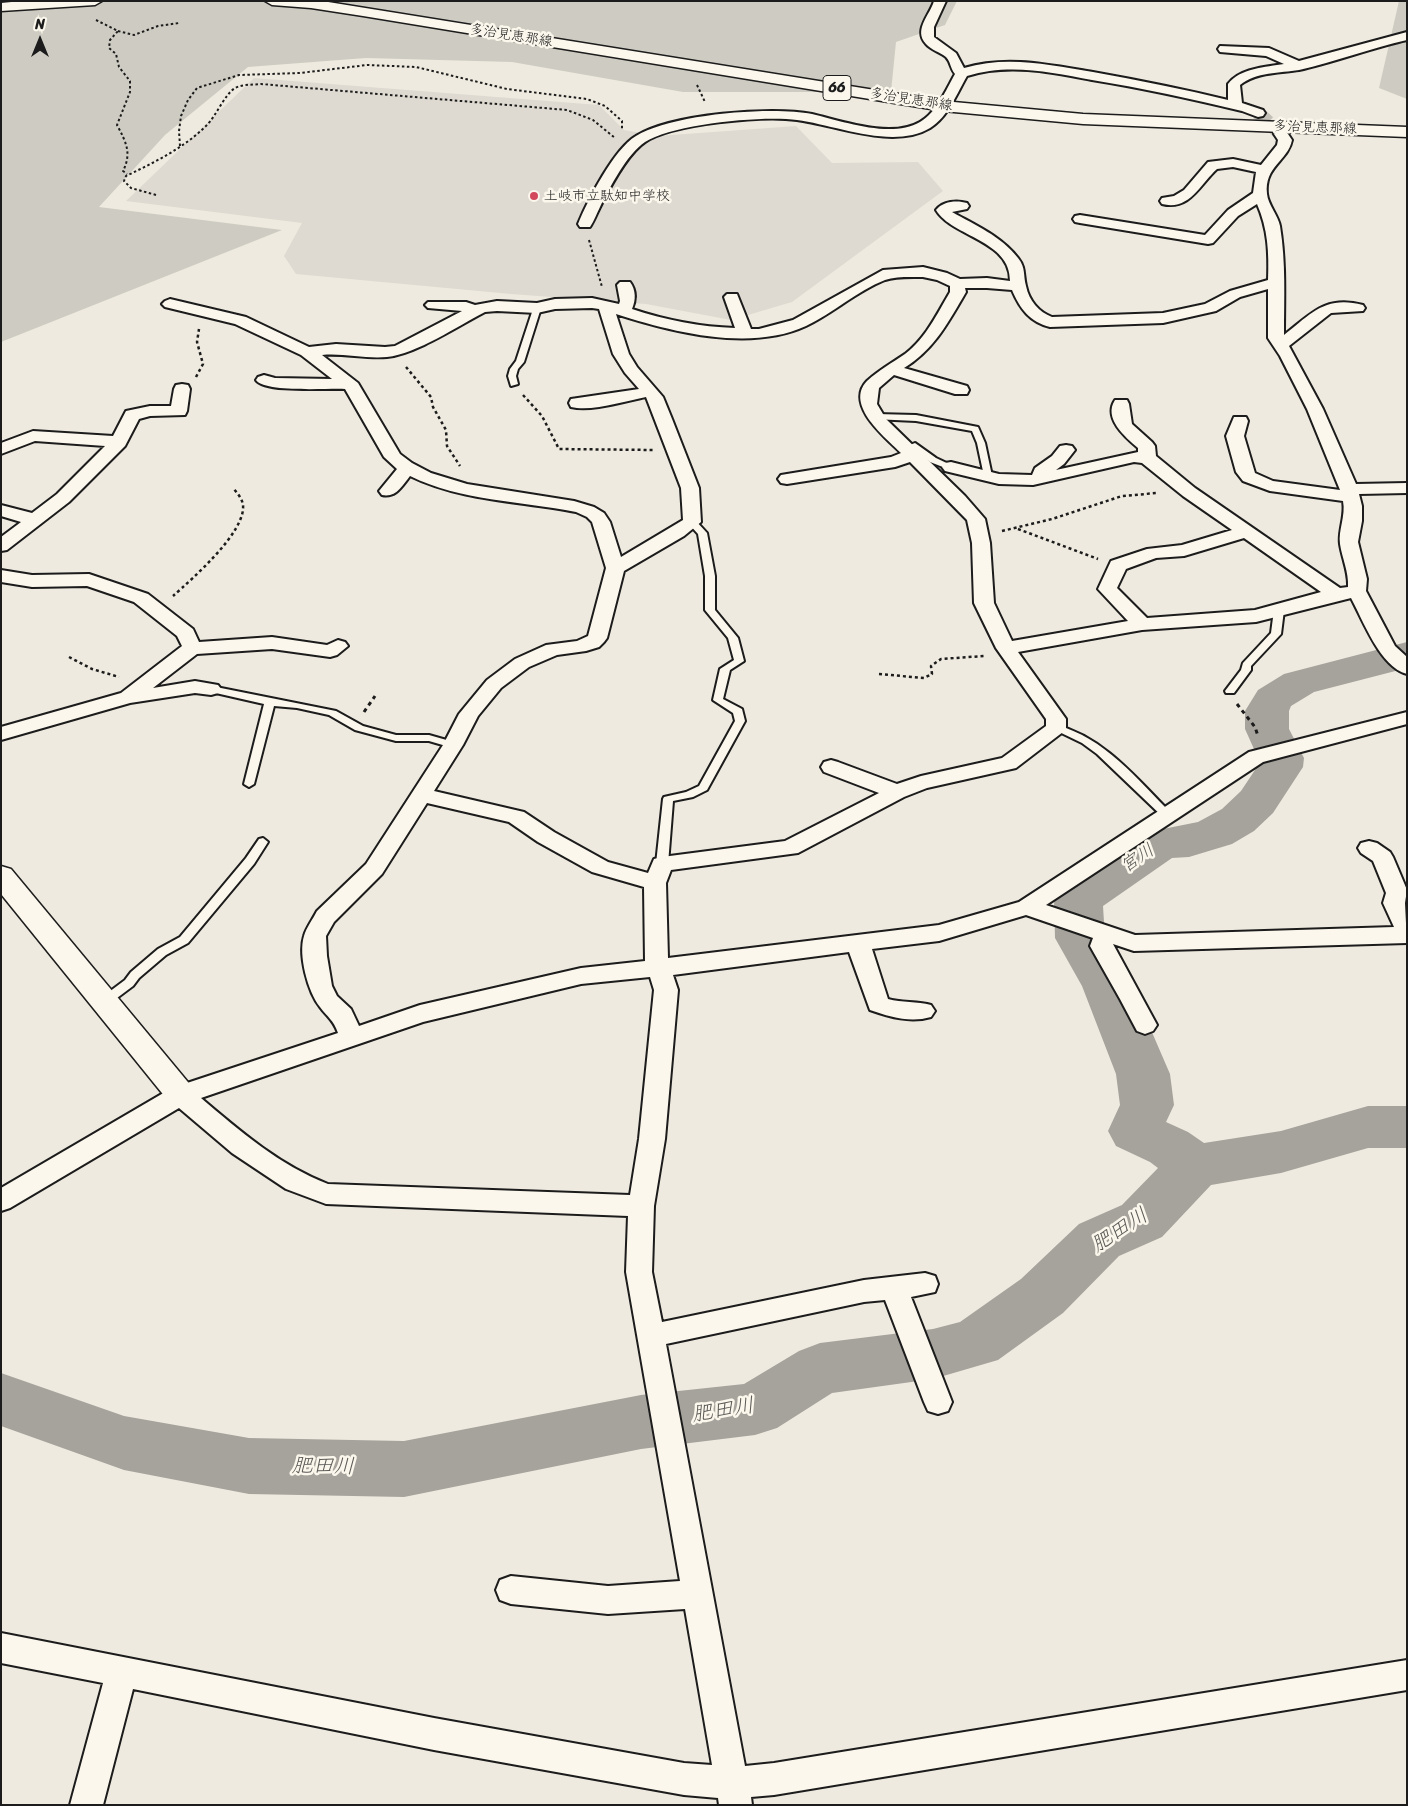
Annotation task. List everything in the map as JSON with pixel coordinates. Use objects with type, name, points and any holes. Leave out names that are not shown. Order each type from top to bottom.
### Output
[{"type":"main road","points":[[1,7],[95,1]]},
{"type":"main road","name":"多治見恵那線","points":[[272,1],[311,4],[363,12],[943,106],[1083,119],[1407,132]]},
{"type":"main road","points":[[1,875],[181,1095]]},
{"type":"street","points":[[940,1],[938,10],[927,29],[929,39],[939,48],[952,54],[957,60],[957,68],[962,73]]},
{"type":"street","points":[[1236,106],[1233,93],[1236,81],[1245,77],[1298,66],[1354,48],[1407,36]]},
{"type":"street","points":[[1224,49],[1262,51],[1287,59],[1298,66]]},
{"type":"street","points":[[585,224],[590,209],[631,147],[640,139],[658,131],[684,125],[771,114],[809,118],[857,129],[891,132],[911,130],[925,125],[943,106],[962,73],[986,66],[1026,66],[1144,84],[1236,106],[1258,114]]},
{"type":"street","points":[[1281,134],[1284,146],[1265,170],[1262,177],[1260,195],[1272,221],[1276,247],[1276,338],[1315,409],[1350,493],[1353,521],[1349,542],[1358,579],[1357,592],[1387,649],[1407,668]]},
{"type":"street","points":[[1167,201],[1177,201],[1187,196],[1213,165],[1233,163],[1265,170]]},
{"type":"street","points":[[1080,219],[1208,240],[1233,213],[1260,195]]},
{"type":"street","points":[[962,206],[947,207],[943,210],[946,215],[990,240],[1011,257],[1017,271],[1018,286],[1025,305],[1033,314],[1050,322],[1163,318],[1210,308],[1235,294],[1277,282]]},
{"type":"street","points":[[307,352],[336,349],[399,350],[476,310],[497,306],[537,308],[555,304],[606,305],[678,326],[714,332],[745,334],[775,331],[798,323],[883,275],[923,272],[942,276],[957,284],[987,283],[1018,286]]},
{"type":"street","points":[[420,795],[516,817],[546,838],[600,867],[659,873],[790,848],[897,792],[921,783],[1009,763],[1056,728],[1056,719],[1008,650],[984,602],[976,519],[876,417],[869,404],[872,386],[891,369],[911,356],[935,332],[958,292],[957,284]]},
{"type":"street","points":[[624,310],[628,301],[625,285]]},
{"type":"street","points":[[732,297],[745,334]]},
{"type":"street","points":[[170,304],[240,320],[307,352],[350,384],[393,457],[408,468],[476,492],[570,506],[587,511],[598,517],[608,540],[615,568],[597,638],[592,643],[553,649],[522,663],[484,694],[469,714],[453,745],[374,869],[325,917],[315,936],[315,956],[320,986],[329,1002],[343,1015],[352,1037]]},
{"type":"street","points":[[432,305],[466,307],[476,310]]},
{"type":"street","points":[[606,305],[621,354],[631,370],[655,397],[690,488],[692,522],[615,568]]},
{"type":"street","points":[[1280,345],[1325,310],[1337,307],[1357,308]]},
{"type":"street","points":[[891,369],[961,390]]},
{"type":"street","points":[[264,380],[274,383],[350,384]]},
{"type":"street","points":[[1,546],[63,498],[119,442],[132,415],[179,411],[182,389]]},
{"type":"street","points":[[577,403],[651,392]]},
{"type":"street","points":[[1120,404],[1120,419],[1123,425],[1146,446],[1147,458]]},
{"type":"street","points":[[1240,422],[1235,436],[1245,472],[1249,477],[1270,486],[1350,493],[1407,488]]},
{"type":"street","points":[[1,449],[33,436],[119,442]]},
{"type":"street","points":[[1041,478],[1041,472],[1058,460],[1066,450]]},
{"type":"street","points":[[787,479],[895,462],[910,451]]},
{"type":"street","points":[[951,467],[1016,481],[1041,478],[1134,457],[1147,458],[1189,492],[1336,594]]},
{"type":"street","points":[[388,491],[408,468]]},
{"type":"street","points":[[1,510],[35,520]]},
{"type":"street","points":[[1142,624],[1107,589],[1118,565],[1154,553],[1184,550],[1245,532]]},
{"type":"street","points":[[1,576],[57,582],[75,579],[89,580],[141,598],[186,633],[192,648]]},
{"type":"street","points":[[1008,650],[1142,624],[1247,616],[1279,610],[1336,594],[1357,592]]},
{"type":"street","points":[[136,691],[192,648],[272,643],[330,651],[338,646]]},
{"type":"street","points":[[1,734],[136,691],[195,687],[211,689]]},
{"type":"street","points":[[1,1201],[181,1095],[420,1014],[581,976],[939,933],[1027,906],[1256,757],[1407,718]]},
{"type":"street","points":[[831,766],[897,792]]},
{"type":"street","points":[[1369,848],[1382,857],[1397,893],[1394,903],[1407,930]]},
{"type":"street","points":[[659,873],[656,958],[666,990],[652,1139],[641,1206],[639,1272],[696,1594],[734,1794]]},
{"type":"street","points":[[1027,906],[1134,944],[1407,935]]},
{"type":"street","points":[[1102,932],[1101,946],[1132,998],[1145,1025]]},
{"type":"street","points":[[858,944],[878,1004],[896,1010],[924,1012]]},
{"type":"street","points":[[181,1095],[241,1146],[295,1182],[326,1194],[641,1206]]},
{"type":"street","points":[[652,1344],[864,1291],[897,1296],[925,1284]]},
{"type":"street","points":[[897,1296],[938,1402]]},
{"type":"street","points":[[511,1590],[608,1600],[696,1594]]},
{"type":"street","points":[[1,1648],[434,1734],[684,1779],[734,1794],[774,1779],[1407,1675]]},
{"type":"street","points":[[86,1805],[122,1672]]},
{"type":"lane","points":[[514,384],[512,376],[520,362],[537,308]]},
{"type":"lane","points":[[876,417],[916,418],[975,429],[981,443],[988,476]]},
{"type":"lane","points":[[910,451],[915,446],[933,460],[951,467]]},
{"type":"lane","points":[[659,873],[668,799],[689,795],[703,788],[740,721],[738,711],[718,700],[725,669],[739,661],[733,638],[710,610],[710,576],[702,533],[692,522]]},
{"type":"lane","points":[[1230,691],[1246,670],[1246,665],[1276,634],[1279,610]]},
{"type":"lane","points":[[211,689],[332,713],[359,728],[396,738],[429,738],[453,745]]},
{"type":"lane","points":[[249,784],[270,702]]},
{"type":"lane","points":[[1056,728],[1077,735],[1114,764],[1168,816]]},
{"type":"lane","points":[[105,1001],[162,952],[184,940],[250,862],[263,842]]},
{"type":"path","points":[[93,20],[100,20],[130,36],[140,36],[156,27],[179,22]]},
{"type":"path","points":[[118,31],[110,40],[108,48],[116,54],[119,67],[130,80],[130,92],[117,125],[130,150],[129,160],[123,171],[128,174]]},
{"type":"path","points":[[180,146],[178,128],[180,121],[192,93],[197,88],[239,75],[300,73],[380,65],[403,65],[425,68],[509,89],[576,98],[598,103],[606,106],[622,121],[622,135]]},
{"type":"path","points":[[156,195],[131,188],[124,180],[128,174],[158,162],[189,141],[208,124],[233,89],[253,84],[567,110],[576,112],[598,123],[616,138]]},
{"type":"path","points":[[696,84],[705,102],[698,106]]},
{"type":"path","points":[[585,224],[606,305]]},
{"type":"path","points":[[182,389],[199,373],[203,364],[196,334],[214,313]]},
{"type":"path","points":[[393,351],[432,397],[433,407],[446,430],[447,446],[476,492]]},
{"type":"path","points":[[514,384],[542,416],[560,449],[676,450]]},
{"type":"path","points":[[158,610],[202,570],[234,532],[243,512],[242,503],[233,488]]},
{"type":"path","points":[[978,532],[1017,528],[1068,515],[1135,492],[1157,493],[1166,496]]},
{"type":"path","points":[[1017,528],[1118,565]]},
{"type":"path","points":[[879,674],[924,678],[932,674],[931,666],[941,659],[1008,650]]},
{"type":"path","points":[[69,658],[136,691]]},
{"type":"path","points":[[1230,691],[1234,700],[1274,752]]},
{"type":"shaded area","points":[[1,1],[957,1],[945,25],[896,42],[891,92],[683,92],[512,62],[366,58],[248,67],[165,135],[99,207],[282,230],[1,342]]},
{"type":"shaded area","points":[[1399,1],[1407,1],[1407,99],[1379,88]]},
{"type":"shaded area","name":"土岐市立駄知中学校","points":[[254,78],[599,105],[624,130],[658,136],[796,126],[832,163],[918,162],[943,191],[792,302],[731,320],[646,304],[511,294],[296,274],[284,256],[302,223],[126,201]]},
{"type":"waterway","name":"宮川","points":[[1195,1166],[1169,1147],[1135,1131],[1147,1105],[1143,1074],[1107,986],[1080,938],[1078,899],[1160,844],[1189,841],[1215,833],[1238,820],[1257,802],[1280,767],[1281,758],[1267,729],[1267,711],[1273,699],[1285,690],[1299,683],[1407,655]]},
{"type":"waterway","name":"肥田川","points":[[1195,1166],[1281,1152],[1368,1127],[1407,1127]]},
{"type":"waterway","name":"肥田川","points":[[1,1399],[124,1443],[249,1466],[404,1469],[641,1422],[755,1409],[820,1369],[933,1354],[977,1342],[1042,1296],[1099,1240],[1142,1221],[1195,1166]]},
{"type":"tunnel","points":[[1258,113],[1281,134]]},
{"type":"place","name":"土岐市立駄知中学校","points":[[534,196]]}]
